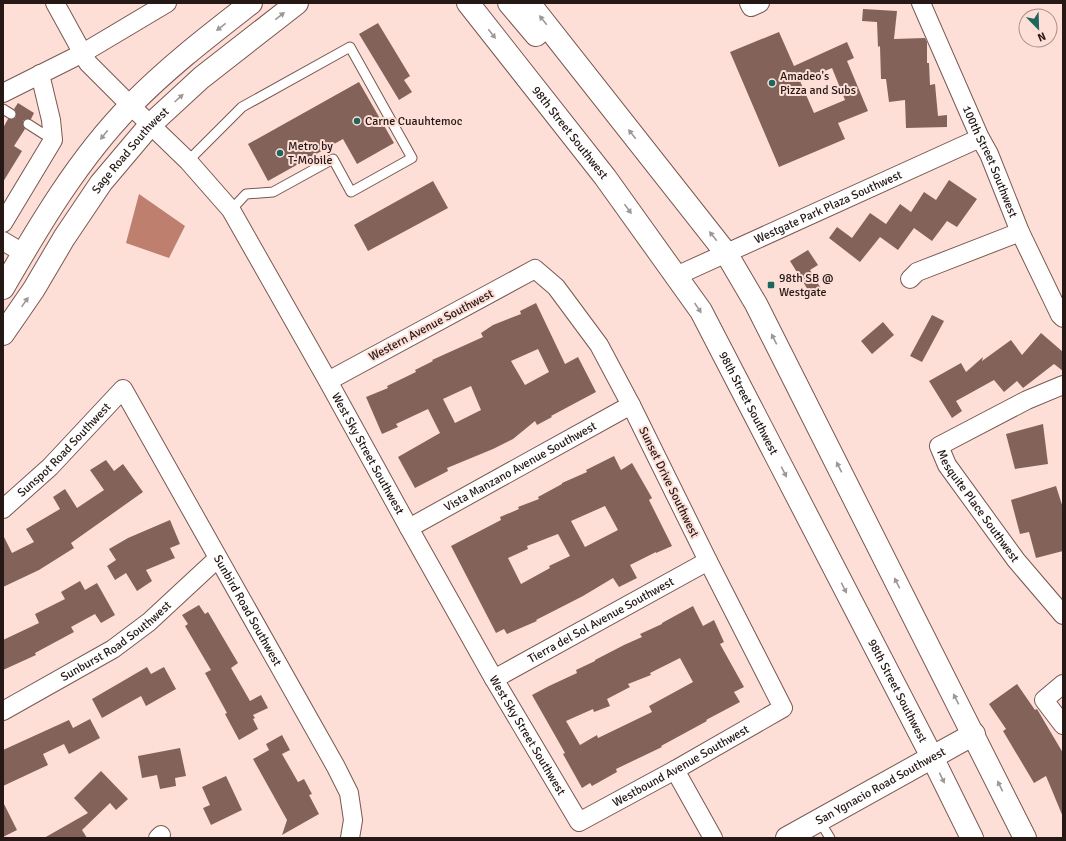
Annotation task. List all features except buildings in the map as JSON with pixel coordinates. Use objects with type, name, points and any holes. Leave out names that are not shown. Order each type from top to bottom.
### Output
[{"type":"main road","points":[[3,288],[23,253],[68,182],[108,130],[130,106],[173,65],[252,3]]},
{"type":"main road","name":"Sage Road Southwest","points":[[3,334],[34,289],[64,238],[101,183],[150,125],[201,78],[297,3]]},
{"type":"main road","name":"98th Street Southwest","points":[[468,3],[605,177],[701,311],[932,757],[972,838]]},
{"type":"main road","points":[[509,3],[544,44],[565,47]]},
{"type":"main road","points":[[529,3],[726,253],[756,304],[974,734],[1025,838]]},
{"type":"main road","name":"San Ygnacio Road Southwest","points":[[787,838],[825,829],[932,757],[974,734]]},
{"type":"street","name":"West Sky Street Southwest","points":[[55,3],[88,63],[130,106],[188,161],[231,210],[494,679],[579,822]]},
{"type":"street","points":[[3,93],[83,53],[168,3]]},
{"type":"street","name":"100th Street Southwest","points":[[921,3],[980,138],[989,154],[1020,232],[1060,315],[1063,318]]},
{"type":"street","points":[[3,222],[53,140],[51,120],[40,74]]},
{"type":"street","name":"Westgate Park Plaza Southwest","points":[[676,276],[980,138]]},
{"type":"street","points":[[910,279],[917,272],[1020,232]]},
{"type":"street","points":[[3,241],[23,253]]},
{"type":"street","name":"Western Avenue Southwest","points":[[328,381],[535,269]]},
{"type":"street","name":"Sunset Drive Southwest","points":[[535,269],[556,287],[598,345],[631,405],[783,708]]},
{"type":"street","name":"Mesquite Place Southwest","points":[[1063,385],[1027,400],[939,446],[946,465],[1016,560],[1063,616]]},
{"type":"street","name":"Sunspot Road Southwest","points":[[3,509],[50,467],[124,389]]},
{"type":"street","name":"Sunbird Road Southwest","points":[[124,389],[336,766],[349,793],[354,820],[350,838]]},
{"type":"street","name":"Vista Manzano Avenue Southwest","points":[[409,528],[631,405]]},
{"type":"street","name":"Sunburst Road Southwest","points":[[3,711],[113,649],[149,622],[218,558]]},
{"type":"street","name":"Tierra del Sol Avenue Southwest","points":[[494,679],[708,561]]},
{"type":"street","points":[[1063,684],[1044,700],[1063,725]]},
{"type":"street","name":"Westbound Avenue Southwest","points":[[579,822],[675,770],[783,708]]},
{"type":"street","points":[[675,770],[713,838]]},
{"type":"lane","points":[[188,161],[242,107],[350,47],[412,158],[351,192],[333,159],[273,192],[246,194],[231,210]]},
{"type":"lane","points":[[3,109],[11,114]]},
{"type":"lane","points":[[28,124],[53,140]]},
{"type":"shaded area","points":[[139,194],[185,226],[169,258],[126,243]]},
{"type":"place","name":"Amadeo's Pizza and Subs","points":[[772,83]]},
{"type":"place","name":"Carne Cuauhtemoc","points":[[357,121]]},
{"type":"place","name":"Metro by T-Mobile","points":[[280,153]]},
{"type":"place","name":"98th SB @ Westgate","points":[[771,285]]}]
